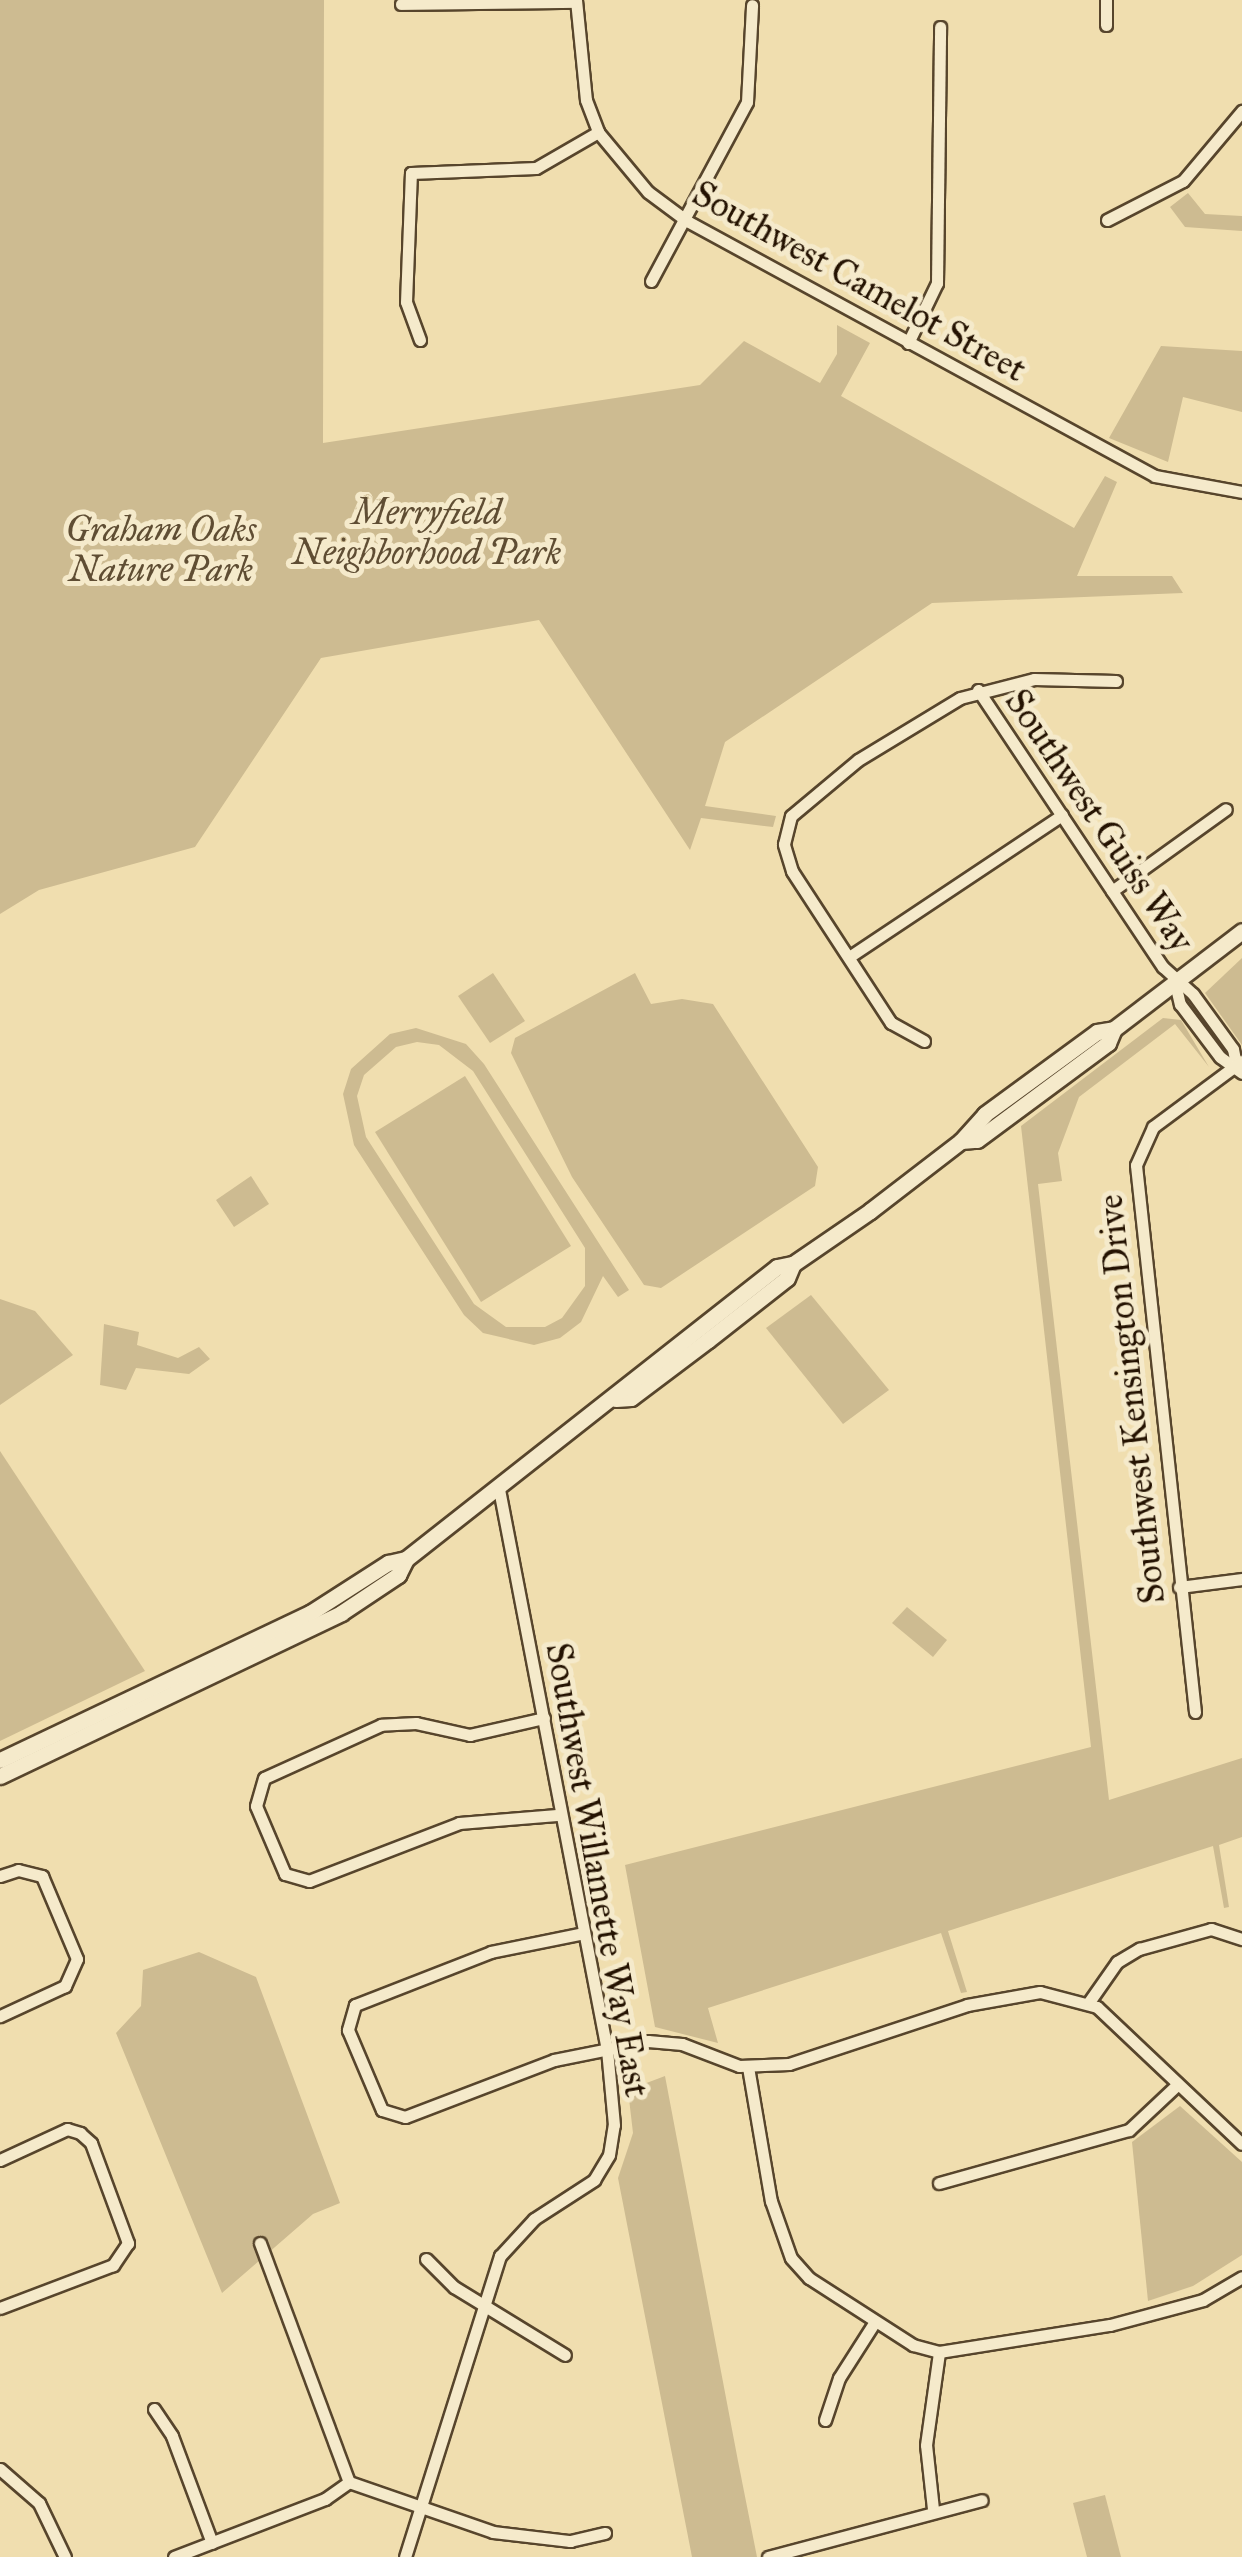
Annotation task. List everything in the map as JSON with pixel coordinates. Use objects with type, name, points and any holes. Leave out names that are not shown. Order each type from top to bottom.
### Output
[{"type":"main road","points":[[0,1760],[310,1613],[388,1563],[406,1559],[616,1399],[631,1398],[761,1299],[787,1278],[793,1264],[961,1141],[977,1140],[1108,1043],[1114,1029],[1242,931]]},
{"type":"main road","points":[[0,1776],[340,1613],[398,1575],[406,1559]]},
{"type":"street","points":[[1106,0],[1106,25]]},
{"type":"street","points":[[401,4],[576,1]]},
{"type":"street","name":"Southwest Camelot Street","points":[[576,1],[578,65],[598,132],[648,192],[687,220],[1155,476],[1242,492]]},
{"type":"street","points":[[651,281],[747,102],[752,4]]},
{"type":"street","points":[[908,342],[937,282],[940,28]]},
{"type":"street","points":[[1107,220],[1183,181],[1242,111]]},
{"type":"street","points":[[420,340],[406,302],[411,173],[536,168],[598,132]]},
{"type":"street","points":[[924,1041],[891,1023],[792,872],[786,826],[799,805],[858,760],[978,690],[1034,678],[1116,682]]},
{"type":"street","name":"Southwest Guiss Way","points":[[978,690],[1175,983],[1203,1008],[1233,1049],[1240,1066]]},
{"type":"street","points":[[1112,891],[1226,809]]},
{"type":"street","points":[[849,957],[1062,815]]},
{"type":"street","name":"Southwest Kensington Drive","points":[[1195,1712],[1136,1164],[1153,1127],[1240,1066]]},
{"type":"street","name":"Southwest Willamette Way East","points":[[405,2557],[483,2303],[515,2235],[575,2196],[609,2155],[614,2124],[607,2050],[557,1815],[544,1718],[499,1489]]},
{"type":"street","points":[[1179,1587],[1242,1579]]},
{"type":"street","points":[[544,1718],[470,1735],[416,1723],[381,1725],[264,1778],[256,1806],[285,1874],[309,1881],[459,1823],[557,1815]]},
{"type":"street","points":[[0,1876],[18,1870],[42,1876],[76,1959],[65,1986],[0,2016]]},
{"type":"street","points":[[1089,2002],[1116,1962],[1140,1950],[1211,1929],[1242,1939]]},
{"type":"street","points":[[584,1933],[491,1952],[422,1975],[355,2005],[348,2030],[382,2110],[392,2118],[532,2066],[607,2050],[674,2042],[748,2067],[826,2056],[1017,1993],[1089,2002],[1242,2144]]},
{"type":"street","points":[[748,2067],[772,2201],[791,2258],[874,2323],[939,2352],[1168,2312],[1223,2292],[1242,2277]]},
{"type":"street","points":[[939,2183],[1129,2130],[1178,2084]]},
{"type":"street","points":[[0,2160],[66,2129],[80,2133],[90,2143],[128,2243],[113,2265],[0,2308]]},
{"type":"street","points":[[260,2243],[349,2482],[418,2510],[548,2540],[605,2533]]},
{"type":"street","points":[[426,2259],[444,2279],[565,2355]]},
{"type":"street","points":[[824,2420],[839,2378],[874,2323]]},
{"type":"street","points":[[933,2509],[926,2445],[939,2352]]},
{"type":"street","points":[[154,2409],[172,2436],[212,2543]]},
{"type":"street","points":[[0,2469],[39,2503],[66,2557]]},
{"type":"street","points":[[174,2557],[324,2499],[349,2482]]},
{"type":"street","points":[[768,2557],[933,2509],[982,2500]]},
{"type":"green space","points":[[0,0],[324,0],[323,443],[700,385],[744,341],[820,383],[837,354],[837,325],[870,343],[841,396],[1074,528],[1105,476],[1117,482],[1077,576],[1172,576],[1183,593],[932,603],[725,742],[705,806],[776,816],[773,827],[701,818],[690,850],[539,620],[321,658],[195,847],[39,890],[0,914]]},
{"type":"green space","points":[[1188,193],[1205,214],[1242,216],[1242,231],[1185,227],[1170,207]]},
{"type":"green space","points":[[1161,346],[1242,351],[1242,412],[1183,397],[1168,462],[1109,438]]},
{"type":"green space","points":[[1242,958],[1242,1045],[1205,993]]},
{"type":"green space","points":[[493,973],[525,1021],[490,1043],[458,996]]},
{"type":"green space","points":[[635,973],[651,1004],[682,999],[713,1004],[818,1167],[815,1186],[661,1288],[644,1285],[572,1177],[511,1053],[515,1038]]},
{"type":"green space","points":[[1163,1018],[1181,1020],[1209,1067],[1175,1024],[1079,1097],[1058,1153],[1062,1181],[1038,1184],[1109,1800],[1242,1758],[1242,1837],[1219,1845],[1229,1907],[1224,1908],[1213,1846],[948,1931],[967,1992],[961,1993],[941,1933],[708,2008],[718,2043],[655,2027],[625,1865],[1091,1747],[1021,1126]]},
{"type":"green space","points":[[416,1028],[466,1044],[484,1064],[629,1290],[618,1297],[603,1276],[581,1322],[560,1338],[534,1345],[483,1333],[464,1315],[354,1145],[343,1094],[351,1069],[390,1034]],"holes":[[[417,1042],[439,1045],[473,1071],[585,1248],[585,1286],[562,1318],[545,1327],[506,1327],[474,1304],[366,1137],[357,1096],[364,1075],[396,1047]]]},
{"type":"green space","points":[[465,1076],[571,1246],[481,1302],[375,1132]]},
{"type":"green space","points":[[251,1176],[269,1204],[234,1227],[216,1200]]},
{"type":"green space","points":[[811,1295],[889,1390],[843,1424],[766,1328]]},
{"type":"green space","points":[[0,1299],[35,1311],[73,1355],[0,1405]]},
{"type":"green space","points":[[104,1324],[139,1332],[137,1345],[178,1358],[199,1347],[210,1359],[189,1374],[136,1368],[126,1390],[100,1385]]},
{"type":"green space","points":[[0,1451],[145,1671],[0,1741]]},
{"type":"green space","points":[[907,1607],[947,1640],[933,1657],[892,1623]]},
{"type":"green space","points":[[199,1952],[256,1977],[340,2203],[313,2214],[222,2293],[116,2033],[141,2006],[143,1970]]},
{"type":"green space","points":[[665,2076],[757,2557],[692,2557],[618,2178],[633,2133],[628,2090]]},
{"type":"green space","points":[[1180,2106],[1242,2162],[1242,2255],[1193,2286],[1148,2301],[1132,2142]]},
{"type":"green space","points":[[1105,2495],[1121,2557],[1087,2557],[1073,2503]]},
{"type":"park label","name":"Merryfield Neighborhood Park","points":[[427,533]]},
{"type":"park label","name":"Graham Oaks Nature Park","points":[[161,550]]}]
